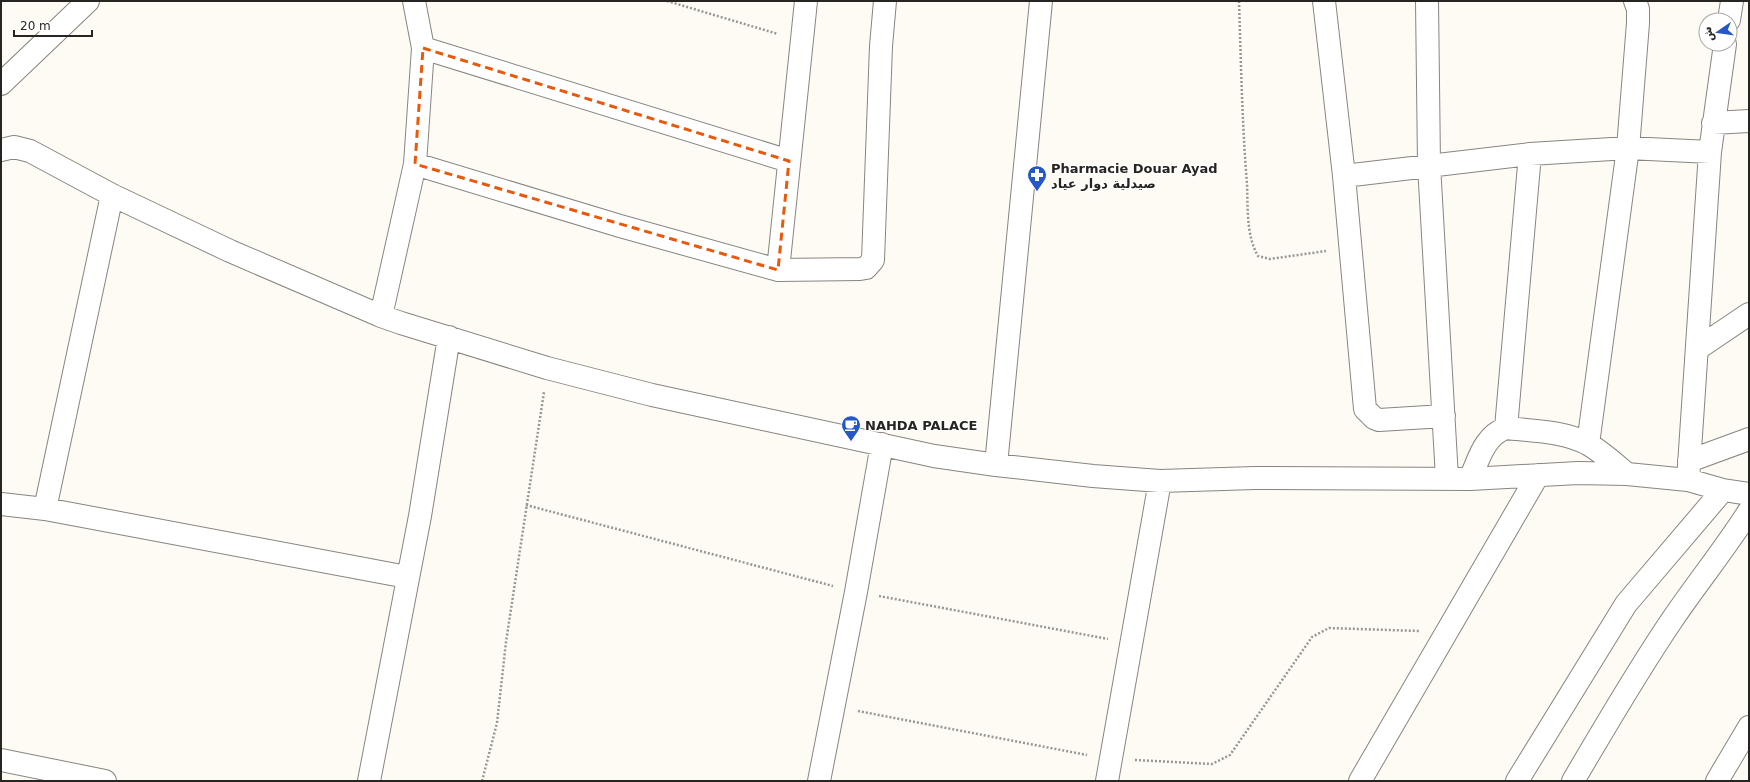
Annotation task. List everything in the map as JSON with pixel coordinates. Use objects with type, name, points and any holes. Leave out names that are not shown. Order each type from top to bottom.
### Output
[{"type":"street","points":[[1,84],[88,1]]},
{"type":"street","points":[[382,316],[414,164],[423,48],[414,1]]},
{"type":"street","points":[[778,270],[806,1]]},
{"type":"street","points":[[414,164],[620,226],[778,270],[866,268],[873,260],[884,1]]},
{"type":"street","points":[[996,465],[1041,1]]},
{"type":"street","points":[[1324,1],[1344,176],[1365,409],[1374,418],[1379,420],[1444,416]]},
{"type":"street","points":[[1427,1],[1429,165],[1447,478]]},
{"type":"street","points":[[1588,444],[1628,148],[1638,22],[1638,8],[1635,1]]},
{"type":"street","points":[[1730,12],[1732,1]]},
{"type":"street","points":[[423,48],[789,161]]},
{"type":"street","points":[[1689,470],[1710,152],[1724,52]]},
{"type":"street","points":[[1713,123],[1749,121]]},
{"type":"street","points":[[1,150],[14,147],[30,151],[112,195],[230,251],[382,316],[548,368],[652,395],[934,456],[1093,476],[1160,481],[1255,478],[1470,479],[1578,473],[1627,474],[1689,470],[1749,439]]},
{"type":"street","points":[[1344,176],[1530,154],[1628,148],[1710,152]]},
{"type":"street","points":[[1506,428],[1530,154]]},
{"type":"street","points":[[45,509],[112,195]]},
{"type":"street","points":[[1697,349],[1749,314]]},
{"type":"street","points":[[369,781],[407,577],[420,516],[448,337]]},
{"type":"street","points":[[1470,479],[1487,440],[1499,431],[1506,428],[1573,438],[1588,444],[1627,474]]},
{"type":"street","points":[[820,781],[856,592],[882,444]]},
{"type":"street","points":[[1689,470],[1723,490],[1749,494]]},
{"type":"street","points":[[1360,781],[1538,475]]},
{"type":"street","points":[[1107,781],[1160,481]]},
{"type":"street","points":[[1517,781],[1626,604],[1723,490]]},
{"type":"street","points":[[1,504],[45,509],[407,577]]},
{"type":"street","points":[[1573,781],[1623,695],[1672,620],[1731,539],[1749,511]]},
{"type":"street","points":[[1717,781],[1749,727]]},
{"type":"street","points":[[1,760],[106,781]]},
{"type":"path","points":[[667,1],[802,41]]},
{"type":"path","points":[[1239,1],[1244,151],[1250,233],[1253,247],[1258,256],[1270,259],[1351,248]]},
{"type":"path","points":[[482,781],[497,723],[506,642],[548,368]]},
{"type":"path","points":[[526,505],[856,592],[1132,644]]},
{"type":"path","points":[[834,706],[1111,759],[1212,764],[1221,761],[1230,755],[1312,637],[1321,631],[1329,628],[1447,632]]},
{"type":"highlighted area","points":[[423,48],[789,161],[778,270],[415,164]]},
{"type":"place","name":"Pharmacie Douar Ayad صيدلية دوار عياد","points":[[1037,192]]},
{"type":"place","name":"NAHDA PALACE","points":[[851,442]]}]
